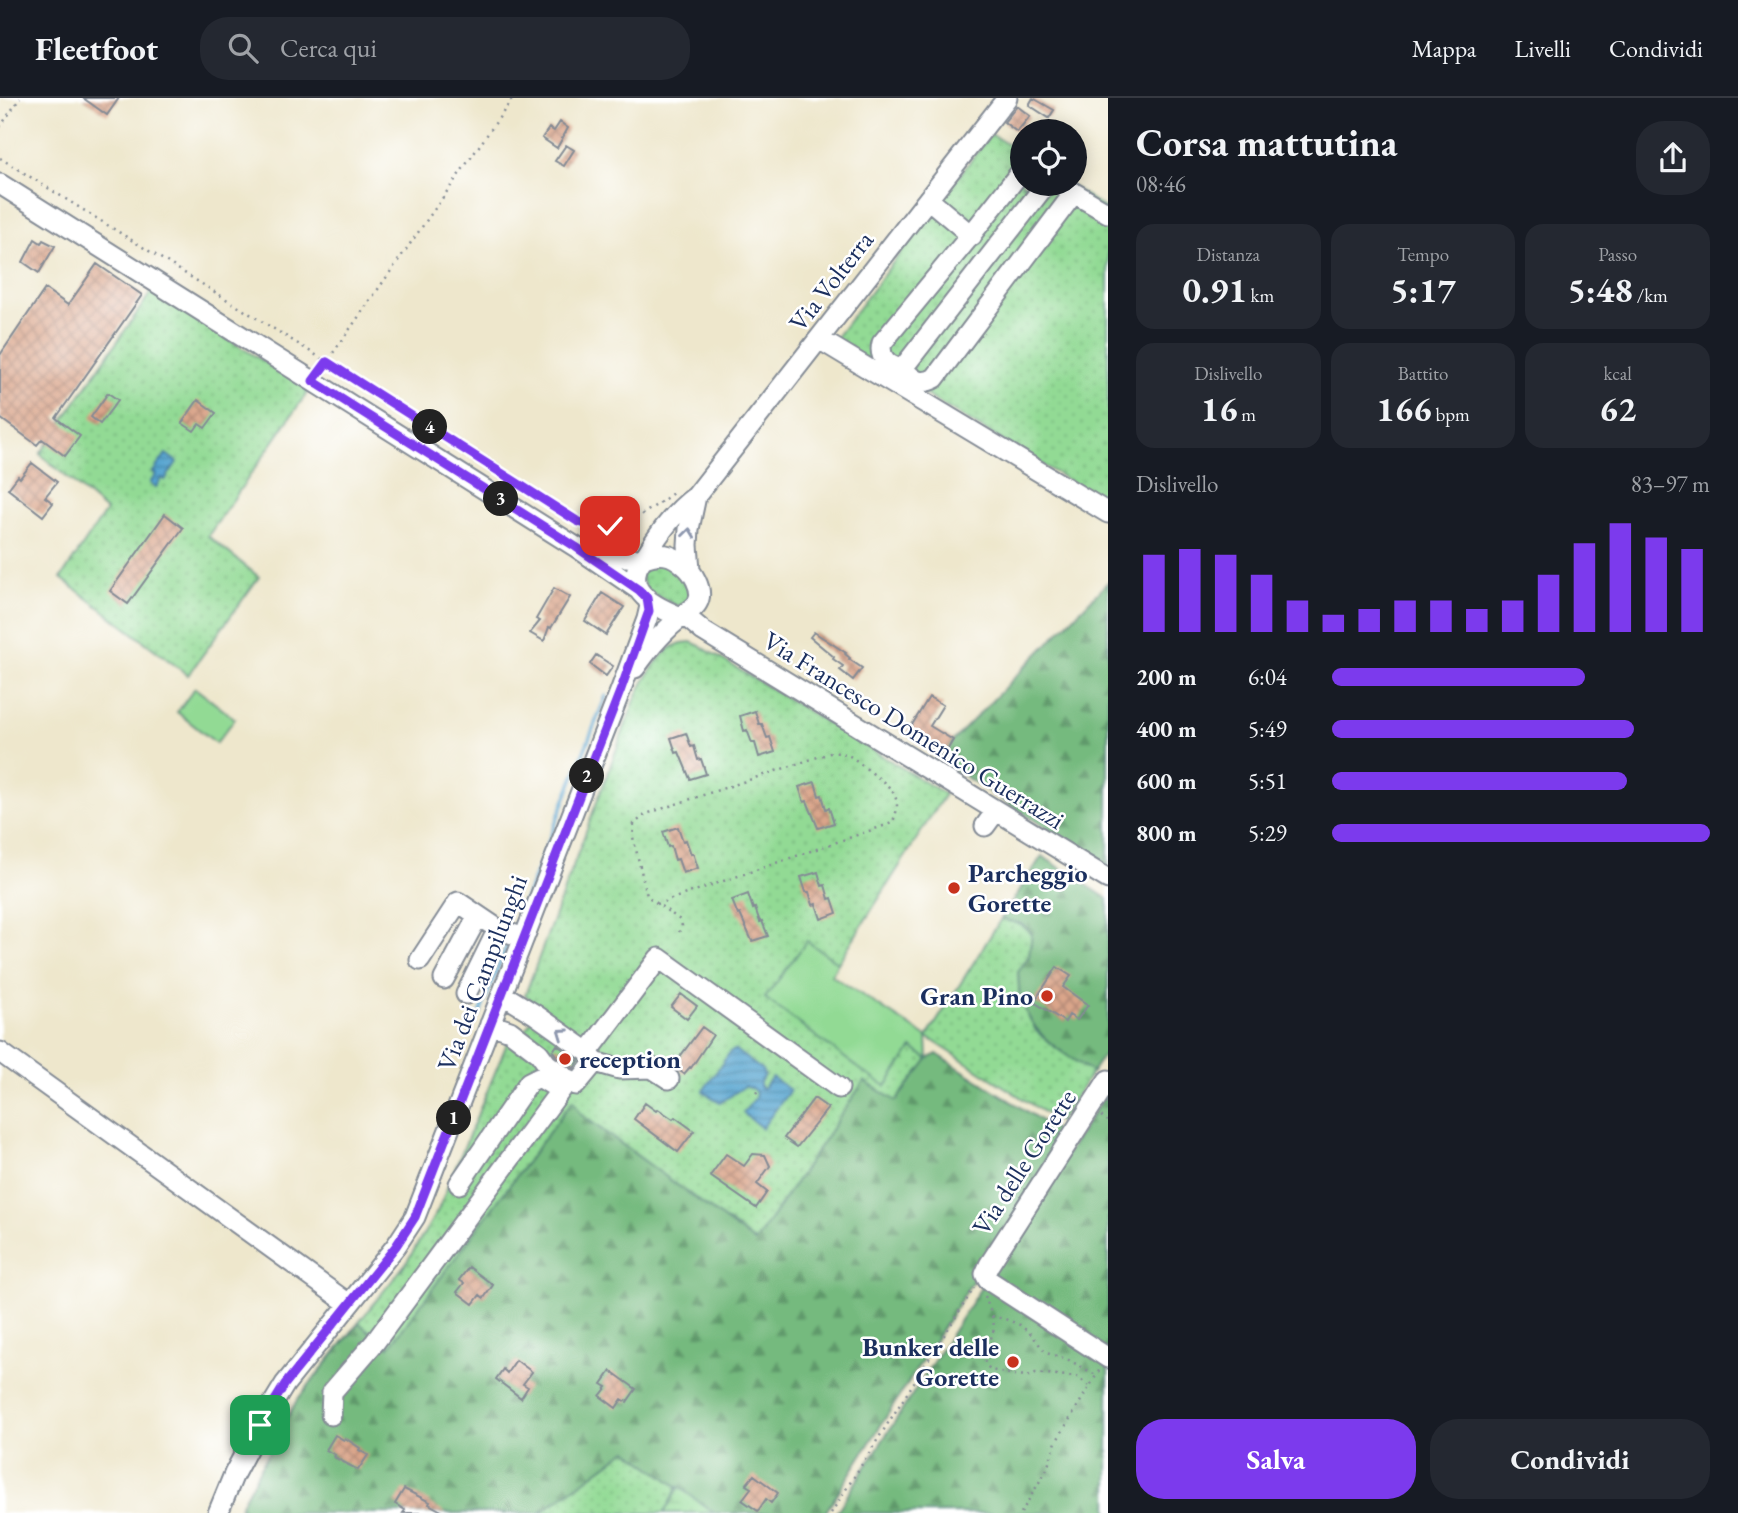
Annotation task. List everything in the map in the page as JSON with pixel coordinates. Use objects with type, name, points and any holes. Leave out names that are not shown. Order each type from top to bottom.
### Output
[{"type":"street","name":"Via Volterra","points":[[641,554],[684,505],[696,496],[1007,98]]},
{"type":"street","points":[[0,184],[576,547],[672,614],[682,616],[694,608],[698,601],[697,585],[690,570],[672,555],[608,557],[576,547]]},
{"type":"street","points":[[903,368],[890,365],[882,357],[882,343],[972,236],[1010,186]]},
{"type":"street","points":[[903,368],[1037,196]]},
{"type":"street","points":[[903,368],[916,381],[924,382],[935,378],[1060,196]]},
{"type":"street","points":[[1079,196],[1108,213]]},
{"type":"street","points":[[928,199],[972,236]]},
{"type":"street","points":[[820,339],[1105,506]]},
{"type":"street","name":"Via Volterra","points":[[690,570],[688,529],[696,496]]},
{"type":"street","points":[[641,554],[636,579],[643,594]]},
{"type":"street","name":"Via dei Campilunghi","points":[[218,1513],[234,1474],[276,1397],[396,1246],[415,1217],[647,619],[650,606],[643,594]]},
{"type":"street","name":"Via Francesco Domenico Guerrazzi","points":[[699,594],[713,625],[729,647]]},
{"type":"street","name":"Via dei Campilunghi","points":[[621,689],[645,654],[682,616]]},
{"type":"street","name":"Via Francesco Domenico Guerrazzi","points":[[682,616],[991,819],[1108,879]]},
{"type":"street","points":[[420,960],[458,902],[498,929],[524,939]]},
{"type":"street","points":[[444,979],[478,916]]},
{"type":"street","points":[[466,994],[498,929]]},
{"type":"street","points":[[459,1184],[529,1082],[539,1076],[576,1085],[659,958],[839,1088]]},
{"type":"street","points":[[502,994],[536,1015],[592,1057],[619,1069],[653,1068],[668,1079]]},
{"type":"street","points":[[490,1024],[510,1031],[539,1053],[564,1084]]},
{"type":"street","points":[[0,1052],[349,1304]]},
{"type":"street","name":"Via delle Gorette","points":[[1107,1357],[988,1280],[981,1279],[1108,1080]]},
{"type":"street","points":[[331,1415],[332,1392],[375,1342],[564,1084]]},
{"type":"path","points":[[0,127],[20,98]]},
{"type":"path","points":[[313,381],[513,98]]},
{"type":"path","points":[[0,158],[577,521],[599,526],[621,524],[633,520],[675,492]]},
{"type":"path","points":[[657,904],[892,823],[898,813],[891,788],[850,756],[842,752],[830,753],[646,814],[634,824],[633,836],[647,896],[657,904],[680,920],[682,926],[679,932]]},
{"type":"path","points":[[756,1093],[760,1088]]},
{"type":"path","points":[[981,1279],[995,1324],[994,1331],[982,1349],[981,1354],[986,1366],[991,1370],[1014,1375],[1029,1376],[1036,1373],[1078,1377],[1089,1386]]},
{"type":"path","points":[[831,1513],[981,1279]]},
{"type":"path","points":[[992,1316],[1020,1325],[1046,1353],[1067,1359],[1096,1375]]},
{"type":"path","points":[[1021,1513],[1047,1469],[1056,1442],[1107,1357]]},
{"type":"green space","points":[[991,134],[1010,146],[1010,196],[1086,196],[1108,210],[1108,504],[834,340]]},
{"type":"green space","points":[[152,291],[309,390],[208,536],[259,577],[188,675],[61,578],[106,511],[40,454]]},
{"type":"green space","points":[[667,558],[683,577],[691,592],[686,603],[677,606],[647,590],[640,575],[653,562]]},
{"type":"green space","points":[[1108,582],[1108,867],[936,758]]},
{"type":"green space","points":[[691,642],[945,794],[838,963],[807,942],[886,1086],[912,1047],[928,1059],[937,1055],[825,1513],[679,1487],[664,1513],[239,1513],[242,1502],[297,1400],[406,1263],[438,1210],[508,1041],[516,1041],[541,1008],[525,995],[636,697],[653,666],[665,652],[680,643]]},
{"type":"green space","points":[[195,688],[235,719],[216,743],[177,712]]},
{"type":"green space","points":[[1042,856],[1108,899],[1108,1049],[1092,1072],[1049,1042],[1033,1024],[1020,996],[1018,972],[1029,956],[1032,934],[1021,924],[1001,919]]},
{"type":"green space","points":[[1001,919],[1021,924],[1032,934],[1029,956],[1018,972],[1020,998],[1036,1031],[1092,1072],[1059,1122],[927,1037]]},
{"type":"green space","points":[[807,941],[838,963],[831,975],[927,1037],[928,1059],[912,1048],[886,1086],[765,998]]},
{"type":"green space","points":[[937,1054],[1065,1136],[825,1513],[664,1513],[678,1487],[627,1450],[540,1513],[239,1513],[242,1502],[297,1400],[359,1323],[389,1347],[573,1100],[582,1115],[755,1242],[864,1081],[896,1101],[928,1059]]},
{"type":"green space","points":[[1108,1090],[1108,1513],[836,1513]]},
{"type":"green space","points":[[679,1487],[714,1513],[664,1513]]},
{"type":"water","points":[[166,454],[177,462],[165,480],[162,478],[156,487],[150,483],[156,474],[153,472]]},
{"type":"water","points":[[735,1050],[762,1070],[764,1075],[760,1088],[772,1077],[790,1090],[762,1128],[743,1113],[755,1098],[753,1089],[745,1086],[720,1103],[703,1091],[730,1052]]},
{"type":"building","points":[[83,98],[119,98],[107,115]]},
{"type":"building","points":[[1033,98],[1054,110],[1049,118],[1029,105]]},
{"type":"building","points":[[1017,106],[1030,116],[1028,119],[1010,119],[1010,127],[1004,122]]},
{"type":"building","points":[[560,122],[568,128],[557,148],[542,138],[549,128],[554,131]]},
{"type":"building","points":[[566,145],[574,150],[564,166],[555,161]]},
{"type":"building","points":[[35,239],[55,246],[39,273],[23,262]]},
{"type":"building","points":[[97,264],[142,295],[56,418],[80,436],[65,456],[42,439],[37,445],[0,418],[0,355],[45,289],[68,305]]},
{"type":"building","points":[[108,393],[118,400],[100,424],[91,417]]},
{"type":"building","points":[[198,400],[216,413],[205,428],[199,424],[194,431],[182,423]]},
{"type":"building","points":[[32,463],[57,482],[45,497],[53,503],[43,516],[8,489]]},
{"type":"building","points":[[165,514],[183,528],[128,604],[110,591]]},
{"type":"building","points":[[554,588],[570,597],[551,628],[549,627],[544,641],[530,633],[540,621],[536,619]]},
{"type":"building","points":[[602,593],[624,607],[606,635],[585,621]]},
{"type":"building","points":[[814,632],[846,653],[849,659],[862,668],[853,680],[840,670],[843,666],[833,659],[834,657],[810,637]]},
{"type":"building","points":[[596,655],[613,666],[606,676],[590,664]]},
{"type":"building","points":[[929,697],[943,705],[930,726],[953,740],[944,756],[907,733]]},
{"type":"building","points":[[755,711],[759,724],[762,724],[767,738],[770,737],[775,752],[759,757],[755,743],[752,743],[747,730],[744,731],[740,716]]},
{"type":"building","points":[[686,733],[706,774],[690,779],[671,738]]},
{"type":"building","points":[[815,782],[819,796],[822,795],[834,823],[818,828],[799,787]]},
{"type":"building","points":[[678,827],[698,868],[683,873],[663,832]]},
{"type":"building","points":[[818,872],[822,886],[825,885],[837,913],[821,919],[801,877]]},
{"type":"building","points":[[748,894],[768,936],[752,941],[732,900]]},
{"type":"building","points":[[1057,967],[1071,976],[1063,987],[1088,1005],[1077,1020],[1069,1015],[1065,1022],[1034,1002]]},
{"type":"building","points":[[681,994],[697,1006],[687,1019],[671,1007]]},
{"type":"building","points":[[702,1027],[713,1035],[684,1074],[673,1066]]},
{"type":"building","points":[[557,1045],[579,1061],[574,1068],[553,1051]]},
{"type":"building","points":[[814,1098],[828,1108],[797,1147],[784,1138]]},
{"type":"building","points":[[645,1103],[673,1119],[675,1117],[694,1131],[678,1152],[634,1119]]},
{"type":"building","points":[[726,1154],[744,1166],[753,1154],[765,1155],[770,1166],[757,1184],[767,1192],[756,1208],[710,1176]]},
{"type":"building","points":[[469,1267],[493,1285],[484,1298],[480,1295],[473,1304],[457,1292],[464,1283],[459,1280]]},
{"type":"building","points":[[516,1360],[532,1372],[523,1384],[528,1387],[521,1398],[496,1379],[503,1369],[507,1373]]},
{"type":"building","points":[[611,1371],[636,1389],[627,1402],[622,1399],[616,1408],[600,1396],[607,1387],[602,1384]]},
{"type":"building","points":[[335,1435],[344,1440],[345,1438],[368,1455],[358,1470],[326,1450]]},
{"type":"building","points":[[754,1475],[778,1493],[771,1503],[766,1499],[758,1511],[742,1500],[751,1488],[746,1485]]},
{"type":"building","points":[[404,1489],[445,1513],[403,1513],[405,1510],[395,1504]]},
{"type":"waterway","points":[[514,928],[606,696]]},
{"type":"waterway","points":[[479,1016],[509,940]]},
{"type":"place","name":"Parcheggio Gorette","points":[[954,888]]},
{"type":"place","name":"Gran Pino","points":[[1047,996]]},
{"type":"place","name":"reception","points":[[565,1059]]},
{"type":"place","name":"Bunker delle Gorette","points":[[1013,1362]]},
{"type":"route","points":[[260,1425],[285,1384],[396,1246],[415,1217],[621,689],[650,606],[639,590],[576,547],[313,381],[327,362],[577,521],[588,525],[610,526]]}]
